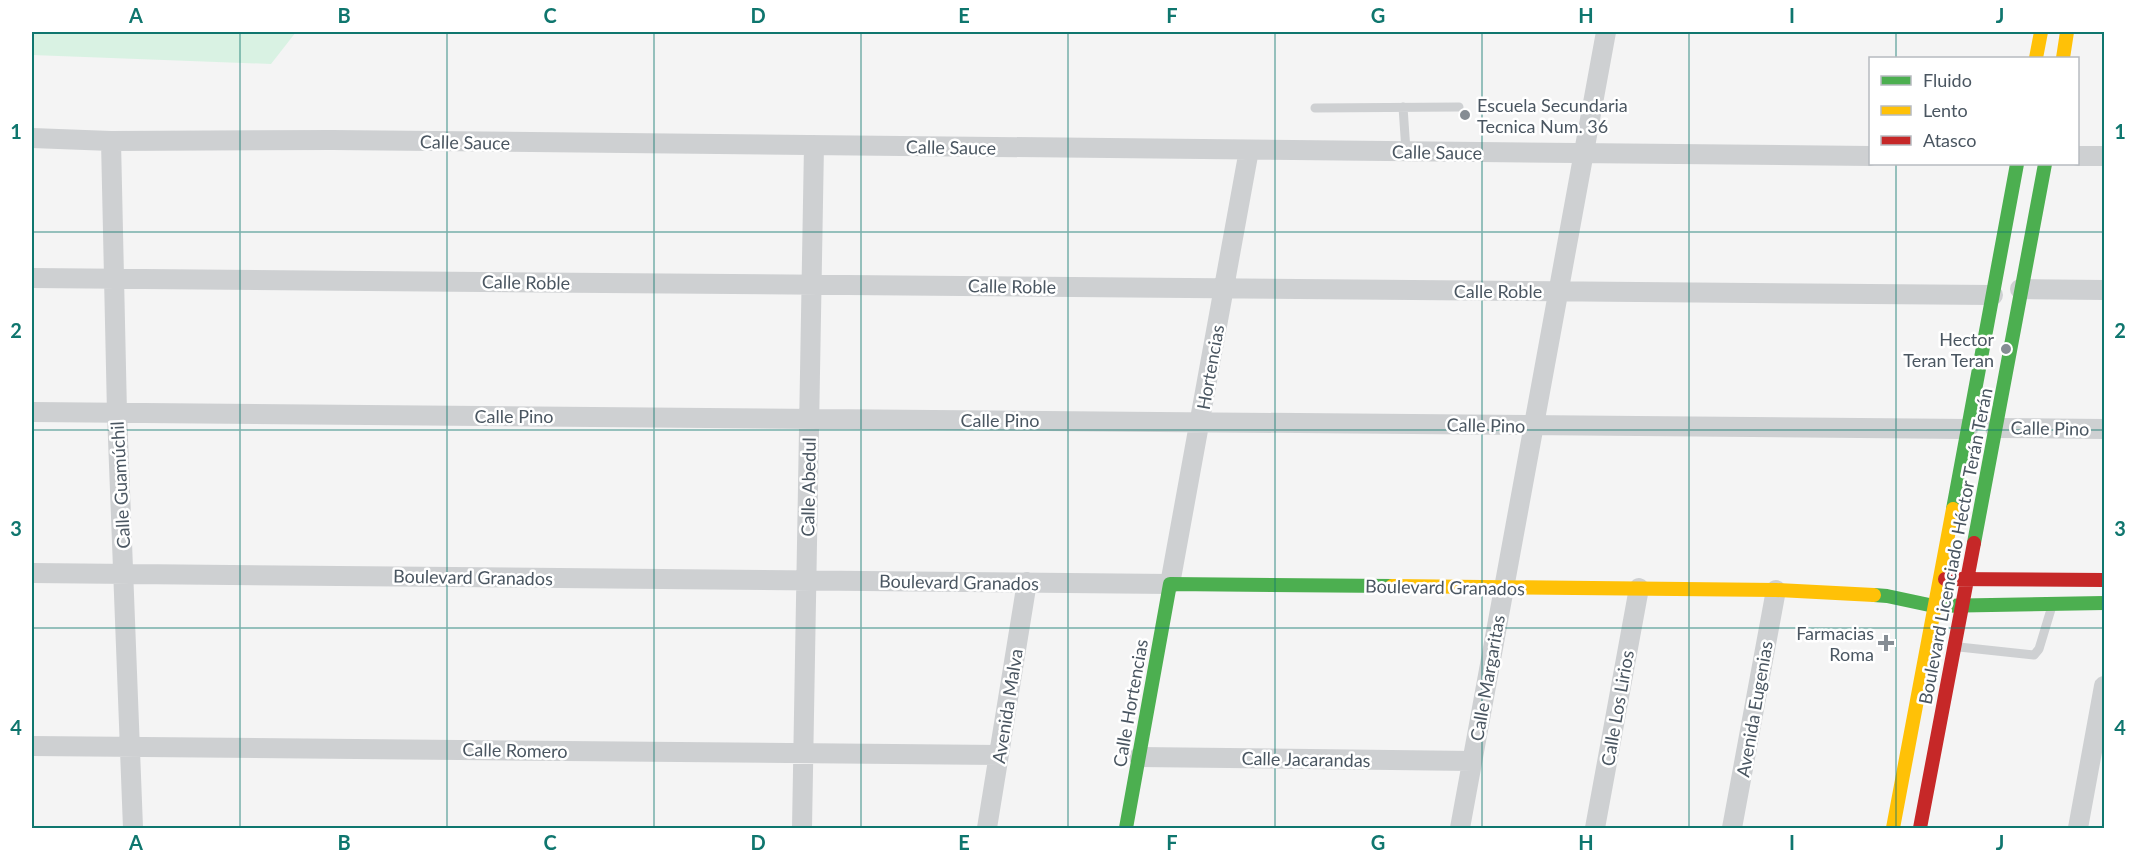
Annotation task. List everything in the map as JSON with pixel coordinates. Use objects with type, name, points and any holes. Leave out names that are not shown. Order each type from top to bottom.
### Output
[{"type":"main road","points":[[2036,57],[2041,32]]},
{"type":"main road","points":[[2063,57],[2067,32]]},
{"type":"main road","name":"Boulevard Licenciado Héctor Terán Terán","points":[[1893,828],[1934,606],[1928,582],[1968,429],[2017,165]]},
{"type":"main road","name":"Boulevard Licenciado Héctor Terán Terán","points":[[1920,828],[2045,165]]},
{"type":"main road","name":"Boulevard Granados","points":[[1887,596],[1928,582],[1966,579],[2104,580]]},
{"type":"main road","name":"Boulevard Granados","points":[[1170,584],[1776,590],[1887,596],[1934,606],[2104,603]]},
{"type":"main road","name":"Calle Hortencias","points":[[1126,828],[1170,584]]},
{"type":"street","name":"Calle Margaritas","points":[[1460,828],[1606,32]]},
{"type":"street","name":"Calle Sauce","points":[[32,138],[111,141],[332,140],[1869,156]]},
{"type":"street","name":"Calle Guamúchil","points":[[111,141],[117,413],[128,747],[133,828]]},
{"type":"street","name":"Calle Abedul","points":[[802,828],[814,145]]},
{"type":"street","name":"Hortencias","points":[[1170,584],[1249,150]]},
{"type":"street","points":[[2079,156],[2104,156]]},
{"type":"street","name":"Calle Roble","points":[[32,278],[1993,295]]},
{"type":"street","points":[[2020,289],[2104,290]]},
{"type":"street","name":"Calle Pino","points":[[32,412],[1968,429]]},
{"type":"street","name":"Calle Pino","points":[[1995,428],[2104,429]]},
{"type":"street","name":"Boulevard Granados","points":[[32,573],[1170,584]]},
{"type":"street","name":"Avenida Malva","points":[[987,828],[1028,582]]},
{"type":"street","name":"Calle Los Lirios","points":[[1595,828],[1639,588]]},
{"type":"street","name":"Avenida Eugenias","points":[[1732,828],[1776,590]]},
{"type":"street","points":[[2078,828],[2104,686]]},
{"type":"street","name":"Calle Romero","points":[[32,746],[999,754]]},
{"type":"street","name":"Calle Jacarandas","points":[[1139,757],[1472,761]]},
{"type":"lane","points":[[1403,107],[1406,151]]},
{"type":"lane","points":[[1315,108],[1459,107]]},
{"type":"lane","points":[[1954,647],[2034,655],[2052,604]]},
{"type":"green space","points":[[32,32],[296,32],[271,64],[32,55]]},
{"type":"traffic: fast","points":[[1953,509],[2017,165]]},
{"type":"traffic: fast","points":[[1974,543],[2045,165]]},
{"type":"traffic: fast","points":[[1126,828],[1170,584],[1392,586]]},
{"type":"traffic: fast","points":[[1874,595],[1934,606],[2104,603]]},
{"type":"traffic: slow","points":[[2036,57],[2041,32]]},
{"type":"traffic: slow","points":[[2063,57],[2067,32]]},
{"type":"traffic: slow","points":[[1893,828],[1953,509]]},
{"type":"traffic: slow","points":[[1392,586],[1776,590],[1874,595]]},
{"type":"traffic: jam","points":[[1920,828],[1974,543]]},
{"type":"traffic: jam","points":[[1945,579],[2104,580]]},
{"type":"place","name":"Escuela Secundaria Tecnica Num. 36","points":[[1465,115]]},
{"type":"place","name":"Hector Teran Teran","points":[[2006,349]]},
{"type":"place","name":"Farmacias Roma","points":[[1886,643]]}]
